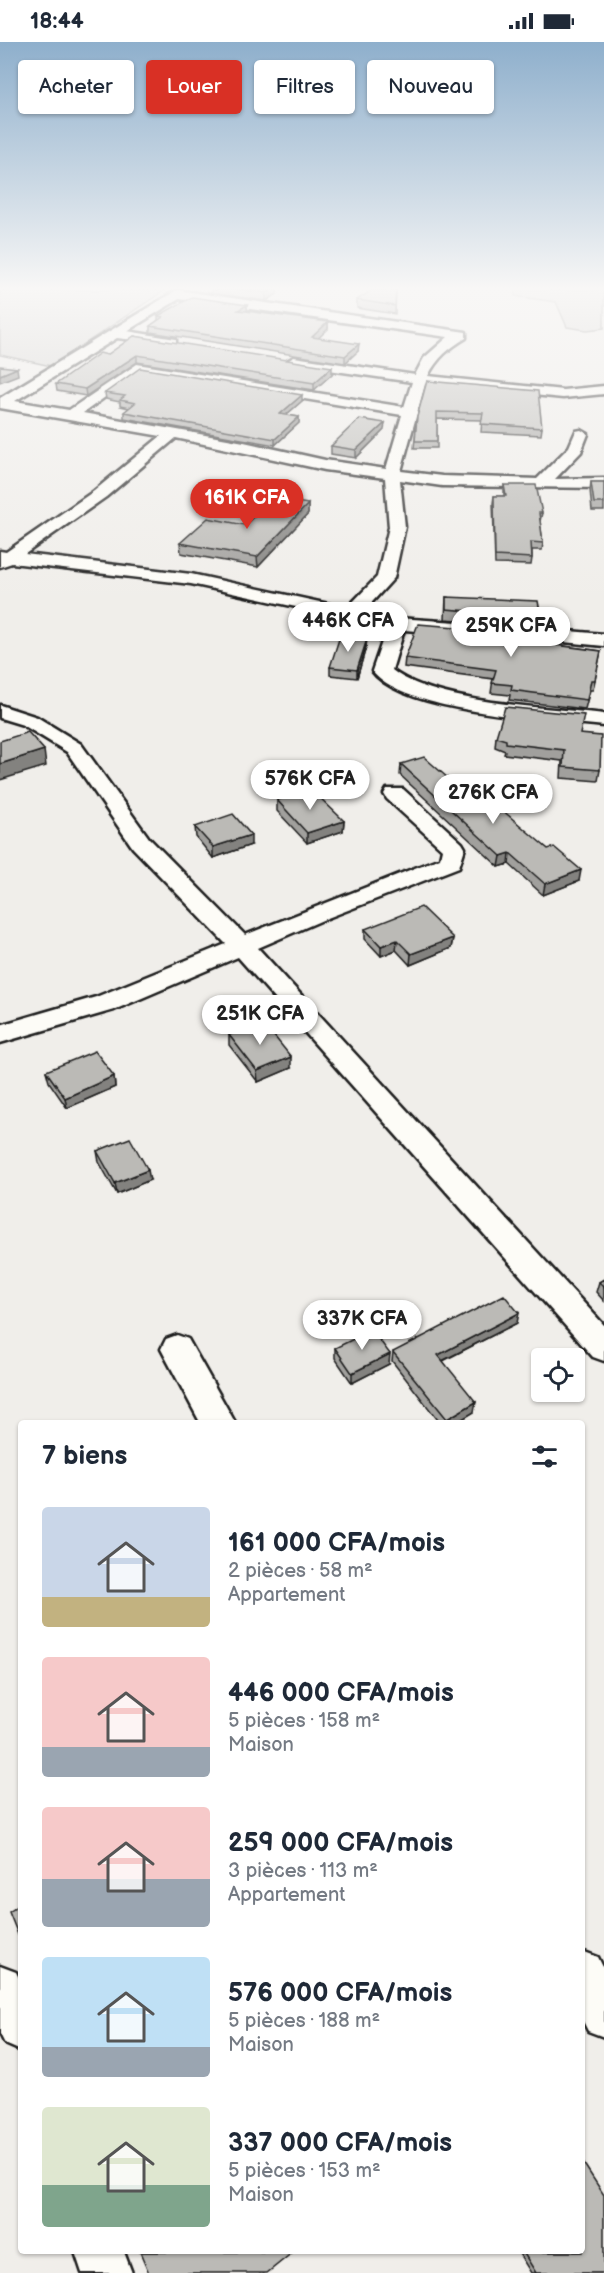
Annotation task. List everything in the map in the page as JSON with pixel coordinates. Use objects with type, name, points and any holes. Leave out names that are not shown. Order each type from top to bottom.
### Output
[{"type":"street","points":[[1,403],[15,394]]},
{"type":"street","points":[[71,415],[100,394]]},
{"type":"street","points":[[300,394],[412,412]]},
{"type":"street","points":[[351,614],[385,578],[397,527],[392,474],[415,394]]},
{"type":"street","points":[[1,403],[171,435],[244,446],[325,465],[392,474],[468,484],[604,483]]},
{"type":"street","points":[[541,484],[576,449],[581,434]]},
{"type":"street","points":[[3,559],[100,494],[171,435]]},
{"type":"street","points":[[3,559],[191,579],[397,624],[604,640]]},
{"type":"street","points":[[397,624],[382,671],[400,683],[436,699],[604,720]]},
{"type":"street","points":[[0,711],[30,721],[74,748],[141,843],[243,947],[604,1347]]},
{"type":"street","points":[[0,1034],[46,1024],[111,1001],[243,947],[311,915],[451,862],[454,848],[395,794]]},
{"type":"street","points":[[177,1349],[217,1420]]},
{"type":"street","points":[[585,1979],[604,2015]]},
{"type":"street","points":[[0,1988],[18,2022]]},
{"type":"street","points":[[101,2254],[107,2273]]},
{"type":"building","points":[[112,394],[302,395],[280,414],[299,417],[275,439],[124,412],[135,403],[120,400],[125,396]]},
{"type":"building","points":[[423,394],[538,394],[542,428],[481,424],[483,413],[437,412],[437,441],[415,441],[417,417]]},
{"type":"building","points":[[359,419],[385,423],[356,450],[331,446]]},
{"type":"building","points":[[591,482],[604,482],[604,503],[594,503]]},
{"type":"building","points":[[504,485],[536,485],[542,513],[539,513],[543,543],[531,542],[532,558],[495,556],[494,496],[506,496]]},
{"type":"building","points":[[273,498],[308,504],[257,557],[180,543],[208,518],[245,525]]},
{"type":"building","points":[[446,597],[538,601],[541,617],[446,609]]},
{"type":"building","points":[[418,624],[545,634],[548,644],[601,651],[595,680],[591,680],[587,700],[511,690],[512,685],[492,683],[496,670],[405,658]]},
{"type":"building","points":[[340,636],[367,639],[357,670],[330,667]]},
{"type":"building","points":[[505,707],[584,715],[580,734],[601,736],[600,770],[563,767],[564,750],[506,743],[506,740],[496,737]]},
{"type":"building","points":[[28,732],[44,750],[0,764],[0,741]]},
{"type":"building","points":[[424,757],[457,786],[464,784],[495,811],[501,809],[548,849],[554,847],[581,870],[545,884],[510,853],[501,856],[401,764]]},
{"type":"building","points":[[311,789],[344,821],[307,833],[277,800]]},
{"type":"building","points":[[233,814],[251,835],[213,847],[195,827]]},
{"type":"building","points":[[421,907],[453,938],[411,954],[397,940],[381,946],[365,929]]},
{"type":"building","points":[[262,1021],[291,1057],[257,1071],[229,1035]]},
{"type":"building","points":[[95,1051],[114,1076],[65,1098],[46,1071]]},
{"type":"building","points":[[130,1138],[148,1170],[115,1183],[97,1151]]},
{"type":"building","points":[[504,1295],[519,1313],[438,1355],[476,1402],[447,1419],[393,1352]]},
{"type":"building","points":[[372,1330],[390,1354],[352,1373],[335,1348]]},
{"type":"building","points":[[18,1906],[18,1934],[9,1912]]},
{"type":"building","points":[[585,2166],[604,2195],[604,2273],[536,2273],[524,2254],[585,2254]]},
{"type":"building","points":[[141,2254],[291,2254],[267,2273],[149,2273]]}]
